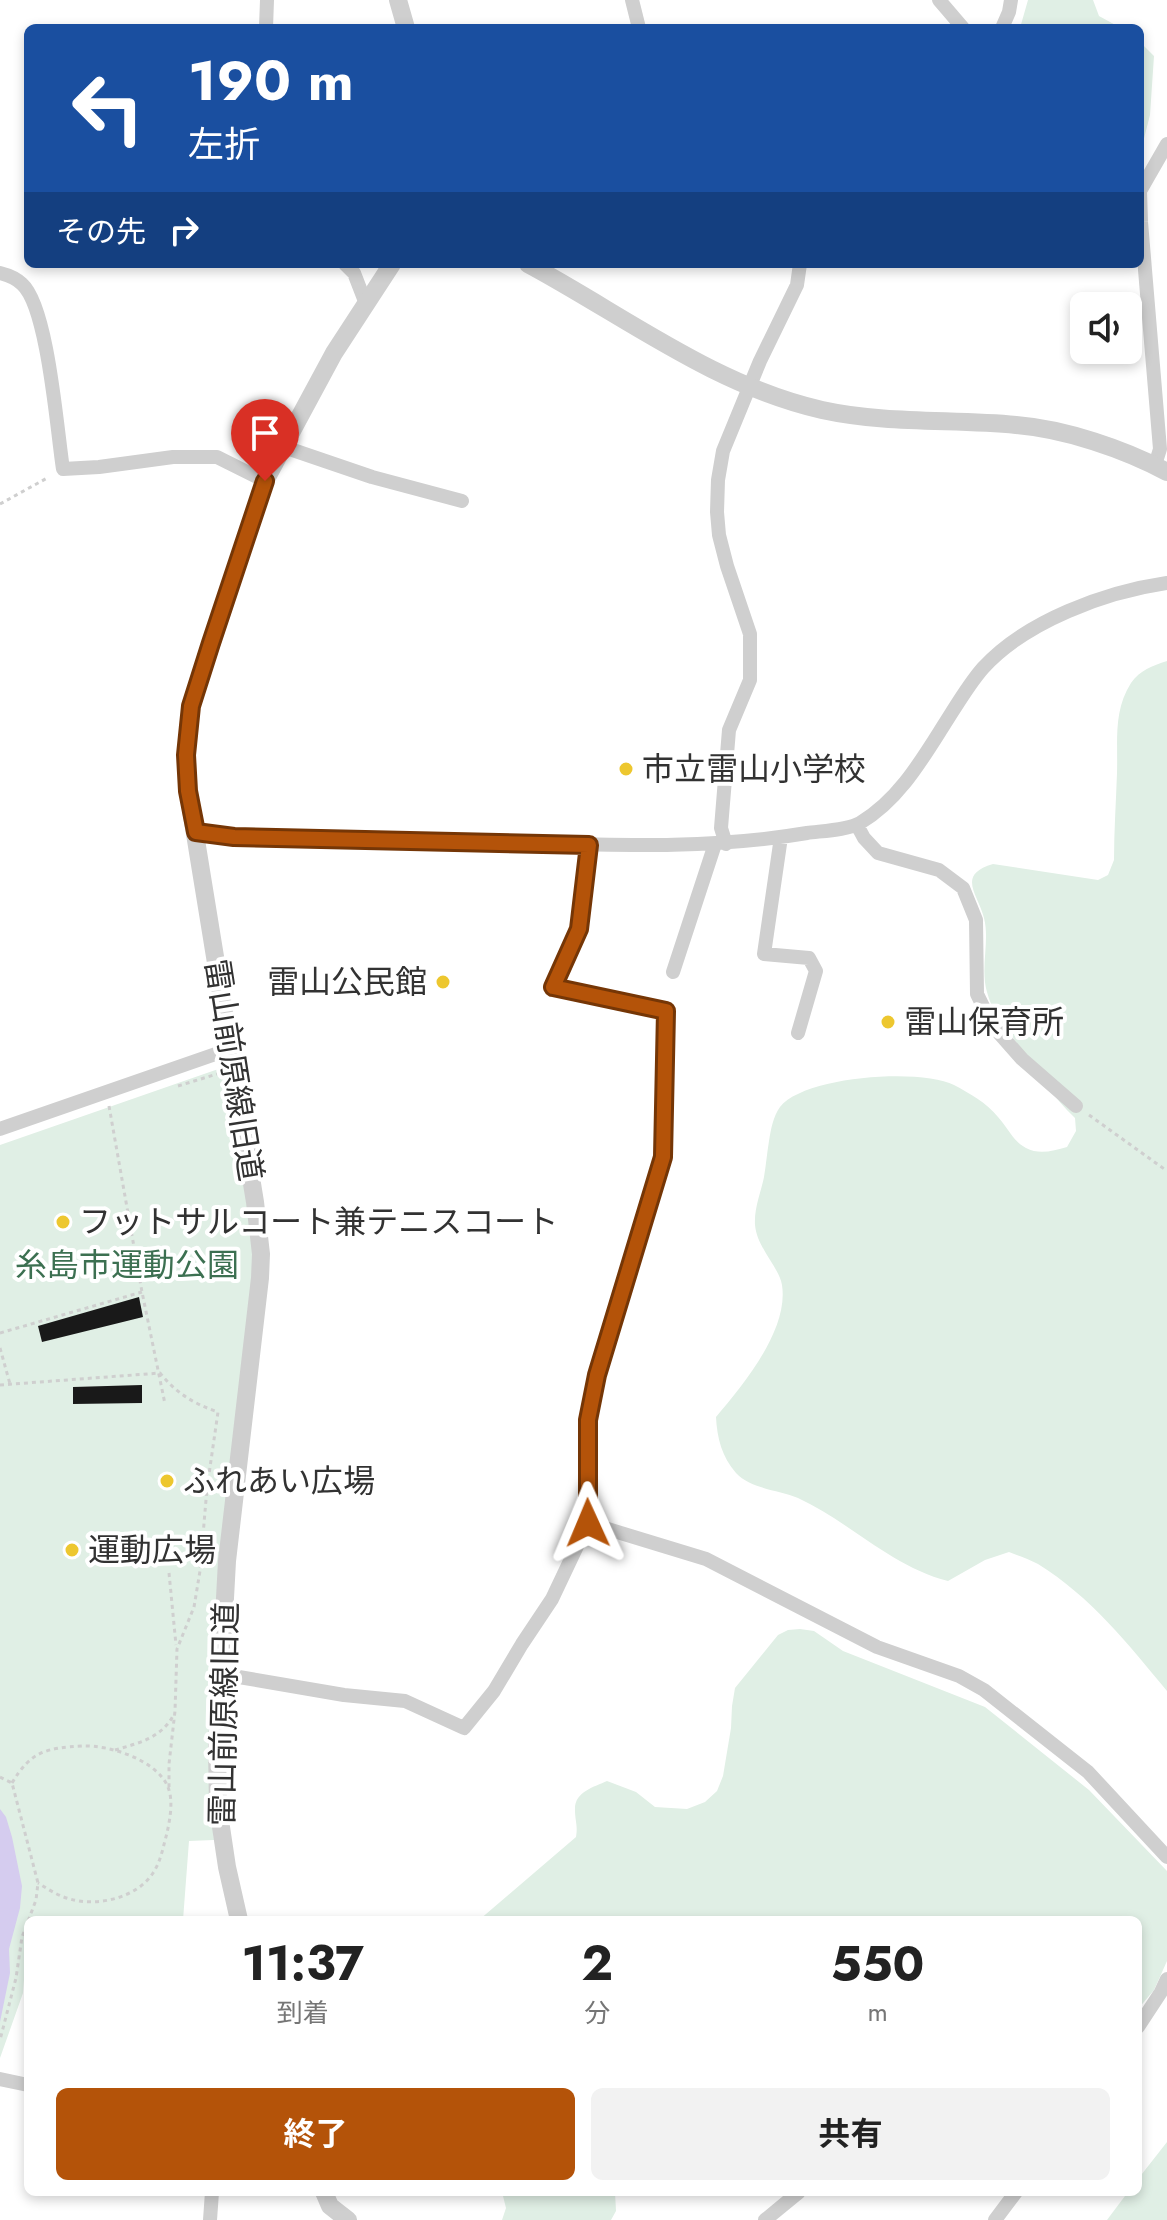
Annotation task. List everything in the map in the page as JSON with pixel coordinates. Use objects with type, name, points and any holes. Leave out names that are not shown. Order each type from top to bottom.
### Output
[{"type":"street","points":[[266,24],[267,0]]},
{"type":"street","points":[[398,0],[405,24]]},
{"type":"street","points":[[632,0],[638,24]]},
{"type":"street","points":[[939,0],[960,24]]},
{"type":"street","points":[[1004,24],[1011,0]]},
{"type":"street","points":[[1144,184],[1167,144]]},
{"type":"street","points":[[535,268],[674,351],[782,398],[821,410],[875,418],[1043,428],[1114,449],[1161,468],[1144,258]]},
{"type":"street","points":[[349,268],[366,304]]},
{"type":"street","name":"雷山前原線旧道","points":[[238,1916],[218,1807],[217,1746],[230,1533],[261,1254],[188,791],[186,755],[191,706],[265,481],[334,353],[389,268]]},
{"type":"street","points":[[673,972],[720,844],[729,730],[750,680],[750,634],[719,535],[718,480],[723,451],[797,285],[799,268]]},
{"type":"street","points":[[0,273],[24,285],[45,337],[63,469],[173,457],[217,457],[265,481]]},
{"type":"street","points":[[284,447],[372,477],[462,501]]},
{"type":"street","points":[[196,832],[234,837],[589,845],[720,844],[857,825],[895,793],[917,769],[982,669],[1007,645],[1070,611],[1114,595],[1167,583]]},
{"type":"street","points":[[857,825],[878,853],[939,870],[963,888],[976,920],[977,994],[992,1025],[1022,1059],[1076,1106]]},
{"type":"street","points":[[781,837],[764,954],[809,958],[816,971],[798,1033]]},
{"type":"street","points":[[221,1674],[344,1695],[405,1701],[464,1728],[494,1691],[552,1599],[588,1523],[588,1420],[597,1375],[663,1157],[666,1011],[553,987],[579,929],[589,845]]},
{"type":"street","points":[[0,1129],[230,1049]]},
{"type":"street","points":[[588,1523],[706,1559],[877,1647],[959,1676],[984,1690],[1088,1772],[1167,1857]]},
{"type":"street","points":[[1142,2020],[1167,1979]]},
{"type":"street","points":[[0,2079],[24,2084]]},
{"type":"street","points":[[210,2220],[212,2196]]},
{"type":"street","points":[[326,2196],[330,2206],[348,2220]]},
{"type":"street","points":[[765,2220],[794,2196]]},
{"type":"street","points":[[995,2220],[1013,2196]]},
{"type":"path","points":[[0,504],[63,469]]},
{"type":"path","points":[[109,1106],[165,1404]]},
{"type":"path","points":[[1076,1106],[1167,1171]]},
{"type":"path","points":[[0,1333],[142,1292]]},
{"type":"path","points":[[0,1348],[10,1384]]},
{"type":"path","points":[[0,1385],[160,1373],[192,1402],[218,1412],[194,1607],[177,1649]]},
{"type":"path","points":[[38,1883],[72,1900],[109,1900],[139,1888],[161,1859],[171,1807],[169,1764],[177,1649],[169,1573]]},
{"type":"path","points":[[115,1750],[148,1740],[168,1725],[175,1711]]},
{"type":"path","points":[[30,1916],[38,1883],[12,1783],[29,1759],[40,1753],[70,1747],[115,1750],[156,1769],[169,1787]]},
{"type":"path","points":[[0,1777],[12,1783]]},
{"type":"path","points":[[0,2040],[24,1932]]},
{"type":"green space","points":[[1028,0],[1093,0],[1099,16],[1114,24],[1021,24]]},
{"type":"green space","points":[[1144,46],[1154,56],[1150,115],[1144,138]]},
{"type":"green space","points":[[1167,661],[1167,1691],[1092,1606],[1038,1564],[1009,1552],[985,1560],[948,1581],[908,1566],[817,1508],[742,1478],[724,1454],[716,1417],[762,1356],[778,1320],[782,1285],[760,1242],[755,1219],[773,1123],[780,1107],[793,1096],[813,1088],[864,1078],[891,1076],[938,1080],[954,1085],[983,1103],[1026,1148],[1041,1152],[1067,1147],[1076,1131],[1075,1118],[1038,1074],[989,1000],[984,974],[986,927],[972,880],[982,868],[993,864],[1098,880],[1108,875],[1114,860],[1121,705],[1138,675]]},
{"type":"green space","name":"糸島市運動公園","points":[[227,1066],[255,1255],[212,1811],[214,1840],[189,1841],[183,1916],[24,1916],[23,1993],[0,2058],[0,1145]]},
{"type":"green space","points":[[788,1630],[814,1631],[843,1651],[985,1707],[1089,1790],[1167,1871],[1167,1961],[1154,1990],[1142,2004],[1142,1916],[484,1916],[576,1837],[576,1804],[581,1794],[591,1788],[607,1781],[636,1792],[655,1807],[687,1809],[705,1802],[717,1791],[723,1776],[735,1688],[778,1635]]},
{"type":"green space","points":[[1167,2142],[1167,2220],[1107,2220],[1125,2196],[1142,2196],[1142,2174]]},
{"type":"green space","points":[[503,2196],[615,2196],[616,2211],[611,2220],[502,2220],[506,2208]]},
{"type":"shaded area","points":[[0,1809],[12,1837],[22,1886],[20,1908],[9,1949],[10,1973],[0,2022]]},
{"type":"building","points":[[139,1297],[143,1317],[42,1342],[38,1326]]},
{"type":"building","points":[[142,1385],[142,1403],[73,1404],[73,1387]]},
{"type":"place","name":"市立雷山小学校","points":[[626,769]]},
{"type":"place","name":"雷山公民館","points":[[443,982]]},
{"type":"place","name":"雷山保育所","points":[[888,1022]]},
{"type":"place","name":"フットサルコート兼テニスコート","points":[[63,1222]]},
{"type":"place","name":"ふれあい広場","points":[[167,1481]]},
{"type":"place","name":"運動広場","points":[[72,1550]]},
{"type":"route","points":[[265,481],[191,706],[186,755],[188,791],[196,832],[234,837],[589,845],[579,929],[553,987],[666,1011],[663,1157],[597,1375],[588,1420],[588,1523]]}]
